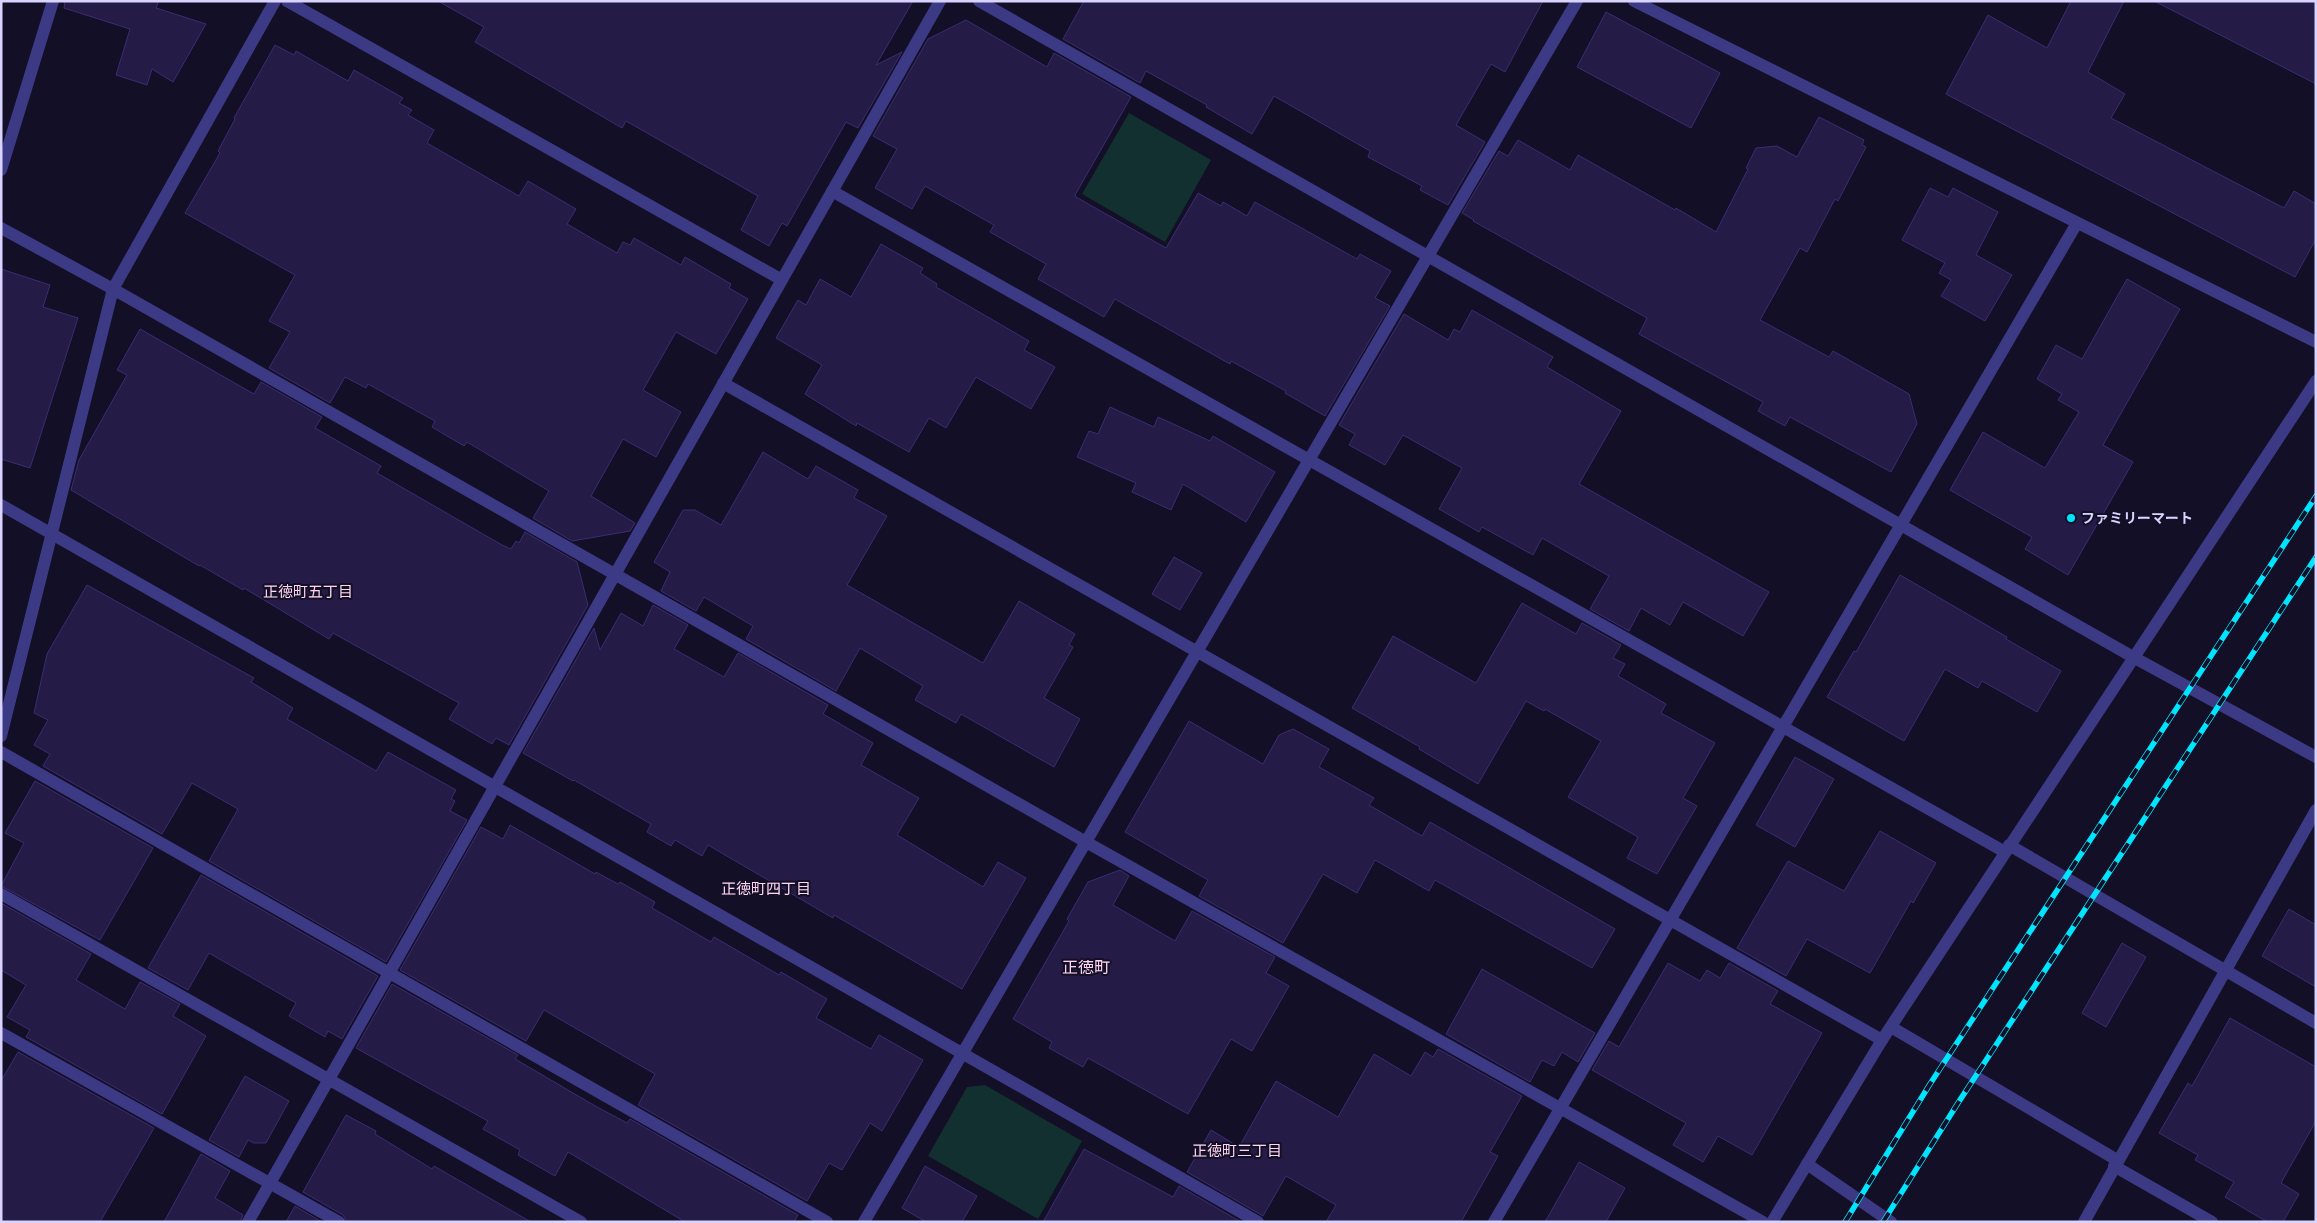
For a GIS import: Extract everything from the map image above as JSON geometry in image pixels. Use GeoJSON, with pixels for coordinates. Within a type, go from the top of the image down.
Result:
{"type":"FeatureCollection","features":[{"type":"Feature","properties":{"kind":"street"},"geometry":{"type":"LineString","coordinates":[[1,170],[53,1]]}},
{"type":"Feature","properties":{"kind":"street"},"geometry":{"type":"LineString","coordinates":[[1,736],[113,289],[275,1]]}},
{"type":"Feature","properties":{"kind":"street"},"geometry":{"type":"LineString","coordinates":[[287,1],[782,280]]}},
{"type":"Feature","properties":{"kind":"street"},"geometry":{"type":"LineString","coordinates":[[248,1222],[940,1]]}},
{"type":"Feature","properties":{"kind":"street"},"geometry":{"type":"LineString","coordinates":[[978,1],[2133,657],[2316,757]]}},
{"type":"Feature","properties":{"kind":"street"},"geometry":{"type":"LineString","coordinates":[[864,1222],[1577,1]]}},
{"type":"Feature","properties":{"kind":"street"},"geometry":{"type":"LineString","coordinates":[[1634,1],[2316,342]]}},
{"type":"Feature","properties":{"kind":"street"},"geometry":{"type":"LineString","coordinates":[[832,191],[1784,727],[2007,848],[2316,1023]]}},
{"type":"Feature","properties":{"kind":"street"},"geometry":{"type":"LineString","coordinates":[[1494,1222],[2077,223]]}},
{"type":"Feature","properties":{"kind":"street"},"geometry":{"type":"LineString","coordinates":[[1,228],[113,289],[1086,842],[1763,1222]]}},
{"type":"Feature","properties":{"kind":"street"},"geometry":{"type":"LineString","coordinates":[[1772,1222],[1890,1027],[2316,381]]}},
{"type":"Feature","properties":{"kind":"street"},"geometry":{"type":"LineString","coordinates":[[723,383],[1882,1040]]}},
{"type":"Feature","properties":{"kind":"street"},"geometry":{"type":"LineString","coordinates":[[1,505],[1258,1222]]}},
{"type":"Feature","properties":{"kind":"street"},"geometry":{"type":"LineString","coordinates":[[1,752],[827,1222]]}},
{"type":"Feature","properties":{"kind":"street"},"geometry":{"type":"LineString","coordinates":[[2084,1222],[2224,970],[2316,810]]}},
{"type":"Feature","properties":{"kind":"street"},"geometry":{"type":"LineString","coordinates":[[1,894],[581,1222]]}},
{"type":"Feature","properties":{"kind":"street"},"geometry":{"type":"LineString","coordinates":[[1890,1027],[2212,1222]]}},
{"type":"Feature","properties":{"kind":"street"},"geometry":{"type":"LineString","coordinates":[[1,1033],[339,1222]]}},
{"type":"Feature","properties":{"kind":"street"},"geometry":{"type":"LineString","coordinates":[[1807,1164],[1891,1222]]}},
{"type":"Feature","properties":{"kind":"green space"},"geometry":{"type":"Polygon","coordinates":[[[1129,113],[1211,160],[1165,242],[1082,194],[1129,113]]]}},
{"type":"Feature","properties":{"kind":"green space"},"geometry":{"type":"Polygon","coordinates":[[[985,1085],[1082,1141],[1038,1219],[928,1156],[967,1087],[985,1085]]]}},
{"type":"Feature","properties":{"kind":"building"},"geometry":{"type":"Polygon","coordinates":[[[65,1],[159,1],[156,8],[206,24],[173,82],[152,69],[147,85],[116,75],[130,29],[64,8],[65,1]]]}},
{"type":"Feature","properties":{"kind":"building"},"geometry":{"type":"Polygon","coordinates":[[[438,1],[913,1],[876,65],[902,52],[858,128],[846,122],[787,226],[782,223],[769,246],[741,230],[758,196],[626,121],[622,128],[475,42],[484,27],[438,1]]]}},
{"type":"Feature","properties":{"kind":"building"},"geometry":{"type":"Polygon","coordinates":[[[1084,1],[1543,1],[1505,72],[1491,64],[1456,125],[1485,142],[1448,205],[1420,190],[1422,186],[1368,157],[1370,151],[1274,96],[1252,134],[1206,107],[1207,105],[1146,71],[1140,83],[1063,39],[1084,1]]]}},
{"type":"Feature","properties":{"kind":"building"},"geometry":{"type":"Polygon","coordinates":[[[2071,1],[2124,1],[2088,72],[2125,94],[2111,118],[2284,208],[2294,191],[2316,204],[2316,239],[2295,277],[1946,94],[1988,15],[2047,48],[2071,1]]]}},
{"type":"Feature","properties":{"kind":"building"},"geometry":{"type":"Polygon","coordinates":[[[2154,1],[2316,1],[2316,84],[2154,1]]]}},
{"type":"Feature","properties":{"kind":"building"},"geometry":{"type":"Polygon","coordinates":[[[1606,12],[1720,73],[1691,128],[1577,67],[1606,12]]]}},
{"type":"Feature","properties":{"kind":"building"},"geometry":{"type":"Polygon","coordinates":[[[966,20],[1047,67],[1054,53],[1131,97],[1075,195],[1076,197],[1166,248],[1198,193],[1221,206],[1223,202],[1247,216],[1255,202],[1357,259],[1360,254],[1391,271],[1375,298],[1390,306],[1325,416],[1285,393],[1286,391],[1231,361],[1230,364],[1115,299],[1104,317],[1038,279],[1046,264],[990,232],[994,225],[925,186],[912,209],[875,188],[897,149],[873,136],[928,39],[966,20]]]}},
{"type":"Feature","properties":{"kind":"building"},"geometry":{"type":"Polygon","coordinates":[[[275,45],[294,55],[296,51],[348,81],[354,70],[403,98],[399,103],[412,110],[408,115],[434,130],[427,143],[519,196],[528,181],[576,209],[567,224],[617,253],[623,242],[630,245],[634,238],[681,265],[685,257],[731,284],[729,288],[748,299],[716,354],[676,332],[643,390],[681,412],[656,457],[623,439],[591,496],[635,523],[630,531],[572,541],[533,518],[549,491],[467,442],[464,446],[432,427],[435,421],[368,384],[366,388],[345,377],[330,403],[269,368],[290,332],[269,321],[295,275],[185,213],[220,153],[218,151],[234,118],[275,45]]]}},
{"type":"Feature","properties":{"kind":"building"},"geometry":{"type":"Polygon","coordinates":[[[1819,117],[1864,140],[1862,145],[1866,147],[1838,201],[1835,199],[1807,252],[1800,248],[1760,320],[1829,357],[1833,351],[1909,394],[1917,424],[1891,472],[1790,417],[1785,426],[1758,411],[1763,402],[1639,334],[1647,318],[1473,221],[1462,213],[1499,151],[1508,156],[1518,140],[1570,170],[1578,155],[1716,232],[1748,169],[1746,168],[1756,148],[1777,146],[1797,157],[1819,117]]]}},
{"type":"Feature","properties":{"kind":"building"},"geometry":{"type":"Polygon","coordinates":[[[1930,188],[1948,197],[1953,188],[1998,212],[1976,255],[2012,275],[1985,321],[1941,296],[1951,280],[1939,273],[1945,263],[1902,240],[1930,188]]]}},
{"type":"Feature","properties":{"kind":"building"},"geometry":{"type":"Polygon","coordinates":[[[881,244],[923,268],[920,273],[937,284],[936,287],[1029,341],[1024,350],[1055,367],[1031,409],[976,377],[946,428],[929,418],[909,452],[857,423],[856,426],[805,394],[822,365],[776,338],[798,300],[806,305],[820,279],[851,297],[881,244]]]}},
{"type":"Feature","properties":{"kind":"building"},"geometry":{"type":"Polygon","coordinates":[[[1,269],[50,285],[43,307],[78,318],[30,468],[1,459],[1,269]]]}},
{"type":"Feature","properties":{"kind":"building"},"geometry":{"type":"Polygon","coordinates":[[[2127,279],[2180,309],[2103,445],[2133,462],[2068,575],[2025,549],[2032,537],[1950,490],[1983,432],[2045,468],[2079,412],[2058,400],[2062,394],[2037,379],[2056,345],[2082,359],[2127,279]]]}},
{"type":"Feature","properties":{"kind":"building"},"geometry":{"type":"Polygon","coordinates":[[[1472,310],[1553,357],[1547,367],[1621,411],[1579,484],[1769,592],[1743,636],[1683,602],[1670,625],[1641,608],[1629,631],[1590,609],[1609,576],[1542,538],[1533,555],[1482,527],[1479,532],[1439,509],[1462,468],[1403,435],[1385,465],[1349,445],[1355,434],[1339,425],[1404,314],[1448,340],[1454,329],[1460,332],[1472,310]]]}},
{"type":"Feature","properties":{"kind":"building"},"geometry":{"type":"Polygon","coordinates":[[[140,329],[254,394],[261,382],[322,417],[315,428],[381,466],[377,473],[502,545],[511,549],[516,541],[519,543],[525,532],[577,562],[588,605],[509,745],[496,738],[492,744],[449,719],[459,703],[333,633],[329,639],[244,588],[243,590],[199,566],[71,490],[79,460],[127,375],[117,370],[140,329]]]}},
{"type":"Feature","properties":{"kind":"building"},"geometry":{"type":"Polygon","coordinates":[[[1110,407],[1154,427],[1158,417],[1210,441],[1213,436],[1275,472],[1246,522],[1183,484],[1171,510],[1132,492],[1136,483],[1077,457],[1089,431],[1098,434],[1110,407]]]}},
{"type":"Feature","properties":{"kind":"building"},"geometry":{"type":"Polygon","coordinates":[[[763,452],[808,479],[816,466],[858,490],[854,498],[887,516],[847,585],[983,663],[1019,601],[1075,634],[1069,645],[1073,647],[1044,698],[1080,719],[1054,767],[961,714],[956,723],[915,700],[923,686],[860,648],[836,691],[746,639],[753,626],[704,597],[696,611],[661,591],[670,572],[654,562],[683,510],[695,510],[721,525],[763,452]]]}},
{"type":"Feature","properties":{"kind":"building"},"geometry":{"type":"Polygon","coordinates":[[[1174,557],[1202,573],[1180,610],[1152,594],[1174,557]]]}},
{"type":"Feature","properties":{"kind":"building"},"geometry":{"type":"Polygon","coordinates":[[[1900,575],[2007,637],[2006,639],[2061,671],[2037,712],[1982,681],[1978,688],[1945,669],[1904,741],[1827,697],[1854,651],[1856,652],[1900,575]]]}},
{"type":"Feature","properties":{"kind":"building"},"geometry":{"type":"Polygon","coordinates":[[[87,585],[254,678],[251,682],[293,708],[287,719],[376,771],[388,752],[456,790],[451,799],[455,801],[450,811],[467,820],[386,962],[209,861],[238,809],[192,783],[162,834],[43,766],[50,754],[34,745],[48,720],[34,713],[47,654],[87,585]]]}},
{"type":"Feature","properties":{"kind":"building"},"geometry":{"type":"Polygon","coordinates":[[[1522,603],[1576,634],[1582,623],[1621,645],[1613,658],[1625,664],[1618,676],[1666,704],[1661,713],[1715,743],[1683,798],[1697,806],[1657,874],[1627,858],[1638,837],[1568,797],[1601,741],[1545,709],[1544,711],[1526,701],[1478,784],[1419,749],[1420,747],[1352,708],[1393,636],[1476,683],[1522,603]]]}},
{"type":"Feature","properties":{"kind":"building"},"geometry":{"type":"Polygon","coordinates":[[[653,605],[688,625],[674,649],[724,677],[738,653],[828,705],[823,714],[873,743],[861,765],[919,798],[897,835],[983,887],[998,862],[1026,878],[962,989],[834,915],[833,918],[708,845],[702,856],[675,840],[671,846],[647,832],[651,824],[523,753],[594,628],[600,650],[621,613],[643,626],[653,605]]]}},
{"type":"Feature","properties":{"kind":"building"},"geometry":{"type":"Polygon","coordinates":[[[1189,721],[1263,764],[1279,735],[1293,729],[1329,749],[1319,767],[1374,798],[1369,805],[1422,836],[1430,822],[1615,929],[1592,968],[1435,880],[1429,891],[1375,860],[1357,893],[1323,874],[1283,943],[1199,896],[1208,880],[1125,832],[1189,721]]]}},
{"type":"Feature","properties":{"kind":"building"},"geometry":{"type":"Polygon","coordinates":[[[1795,757],[1834,779],[1795,847],[1756,825],[1795,757]]]}},
{"type":"Feature","properties":{"kind":"building"},"geometry":{"type":"Polygon","coordinates":[[[35,781],[153,848],[100,940],[1,886],[24,843],[5,833],[35,781]]]}},
{"type":"Feature","properties":{"kind":"building"},"geometry":{"type":"Polygon","coordinates":[[[510,825],[595,874],[596,872],[618,884],[620,882],[655,902],[652,908],[711,942],[714,937],[779,975],[781,972],[827,999],[816,1018],[871,1049],[879,1035],[923,1060],[882,1131],[870,1123],[842,1170],[829,1163],[807,1201],[638,1105],[655,1074],[544,1010],[526,1041],[400,970],[481,827],[503,839],[510,825]]]}},
{"type":"Feature","properties":{"kind":"building"},"geometry":{"type":"Polygon","coordinates":[[[1880,831],[1936,863],[1913,903],[1911,901],[1870,973],[1807,939],[1786,976],[1737,948],[1788,861],[1844,891],[1880,831]]]}},
{"type":"Feature","properties":{"kind":"building"},"geometry":{"type":"Polygon","coordinates":[[[1120,870],[1129,876],[1113,905],[1175,941],[1192,911],[1275,957],[1266,973],[1289,986],[1252,1051],[1231,1039],[1188,1114],[1088,1058],[1083,1067],[1049,1048],[1052,1042],[1013,1019],[1069,921],[1067,919],[1088,882],[1120,870]]]}},
{"type":"Feature","properties":{"kind":"building"},"geometry":{"type":"Polygon","coordinates":[[[201,875],[378,976],[342,1039],[328,1031],[325,1037],[289,1016],[296,1003],[209,953],[188,990],[148,968],[201,875]]]}},
{"type":"Feature","properties":{"kind":"building"},"geometry":{"type":"Polygon","coordinates":[[[1,903],[91,954],[76,980],[125,1009],[140,982],[180,1004],[173,1016],[206,1036],[162,1114],[26,1037],[30,1030],[7,1017],[26,985],[1,970],[1,903]]]}},
{"type":"Feature","properties":{"kind":"building"},"geometry":{"type":"Polygon","coordinates":[[[2289,909],[2316,925],[2316,987],[2262,956],[2289,909]]]}},
{"type":"Feature","properties":{"kind":"building"},"geometry":{"type":"Polygon","coordinates":[[[2122,943],[2146,957],[2106,1027],[2082,1013],[2122,943]]]}},
{"type":"Feature","properties":{"kind":"building"},"geometry":{"type":"Polygon","coordinates":[[[1668,963],[1700,981],[1707,970],[1720,978],[1729,963],[1778,991],[1770,1004],[1822,1033],[1752,1155],[1718,1136],[1703,1162],[1673,1145],[1686,1123],[1592,1070],[1609,1041],[1619,1047],[1668,963]]]}},
{"type":"Feature","properties":{"kind":"building"},"geometry":{"type":"Polygon","coordinates":[[[1482,969],[1595,1033],[1578,1062],[1562,1052],[1554,1066],[1542,1060],[1530,1082],[1446,1034],[1482,969]]]}},
{"type":"Feature","properties":{"kind":"building"},"geometry":{"type":"Polygon","coordinates":[[[392,984],[518,1055],[515,1059],[597,1107],[627,1123],[630,1119],[798,1215],[794,1222],[685,1222],[568,1152],[555,1176],[518,1155],[520,1150],[483,1129],[488,1121],[356,1048],[392,984]]]}},
{"type":"Feature","properties":{"kind":"building"},"geometry":{"type":"Polygon","coordinates":[[[2230,1018],[2316,1067],[2316,1121],[2281,1183],[2299,1194],[2283,1222],[2267,1222],[2225,1197],[2234,1182],[2195,1160],[2198,1155],[2159,1133],[2188,1083],[2192,1086],[2230,1018]]]}},
{"type":"Feature","properties":{"kind":"building"},"geometry":{"type":"Polygon","coordinates":[[[1438,1049],[1522,1096],[1490,1152],[1498,1156],[1461,1222],[1326,1222],[1336,1205],[1286,1176],[1263,1216],[1187,1172],[1211,1130],[1239,1147],[1276,1081],[1338,1117],[1374,1054],[1411,1076],[1425,1052],[1433,1057],[1438,1049]]]}},
{"type":"Feature","properties":{"kind":"building"},"geometry":{"type":"Polygon","coordinates":[[[18,1052],[154,1128],[100,1222],[1,1222],[1,1081],[18,1052]]]}},
{"type":"Feature","properties":{"kind":"building"},"geometry":{"type":"Polygon","coordinates":[[[245,1076],[289,1101],[266,1143],[254,1143],[248,1140],[239,1157],[209,1140],[245,1076]]]}},
{"type":"Feature","properties":{"kind":"building"},"geometry":{"type":"Polygon","coordinates":[[[346,1115],[376,1131],[375,1134],[432,1169],[434,1166],[531,1222],[347,1222],[343,1215],[303,1192],[346,1115]]]}},
{"type":"Feature","properties":{"kind":"building"},"geometry":{"type":"Polygon","coordinates":[[[1084,1149],[1173,1197],[1179,1186],[1241,1222],[1043,1222],[1084,1149]]]}},
{"type":"Feature","properties":{"kind":"building"},"geometry":{"type":"Polygon","coordinates":[[[201,1154],[230,1171],[215,1198],[243,1215],[240,1222],[164,1222],[201,1154]]]}},
{"type":"Feature","properties":{"kind":"building"},"geometry":{"type":"Polygon","coordinates":[[[1579,1162],[1625,1188],[1606,1222],[1545,1222],[1579,1162]]]}},
{"type":"Feature","properties":{"kind":"building"},"geometry":{"type":"Polygon","coordinates":[[[925,1166],[977,1196],[962,1222],[926,1222],[902,1208],[925,1166]]]}},
{"type":"Feature","properties":{"kind":"building"},"geometry":{"type":"Polygon","coordinates":[[[295,1206],[322,1222],[286,1222],[295,1206]]]}},
{"type":"Feature","properties":{"kind":"railway"},"geometry":{"type":"LineString","coordinates":[[1845,1222],[1930,1084],[2316,496]]}},
{"type":"Feature","properties":{"kind":"railway"},"geometry":{"type":"LineString","coordinates":[[1883,1222],[1958,1103],[2316,557]]}},
{"type":"Feature","properties":{"kind":"place","name":"ファミリーマート"},"geometry":{"type":"Point","coordinates":[2071,518]}},
{"type":"Feature","properties":{"kind":"district","name":"正徳町五丁目"},"geometry":{"type":"Point","coordinates":[308,592]}},
{"type":"Feature","properties":{"kind":"district","name":"正徳町四丁目"},"geometry":{"type":"Point","coordinates":[766,889]}},
{"type":"Feature","properties":{"kind":"district","name":"正徳町"},"geometry":{"type":"Point","coordinates":[1086,967]}},
{"type":"Feature","properties":{"kind":"district","name":"正徳町三丁目"},"geometry":{"type":"Point","coordinates":[1237,1151]}}]}
